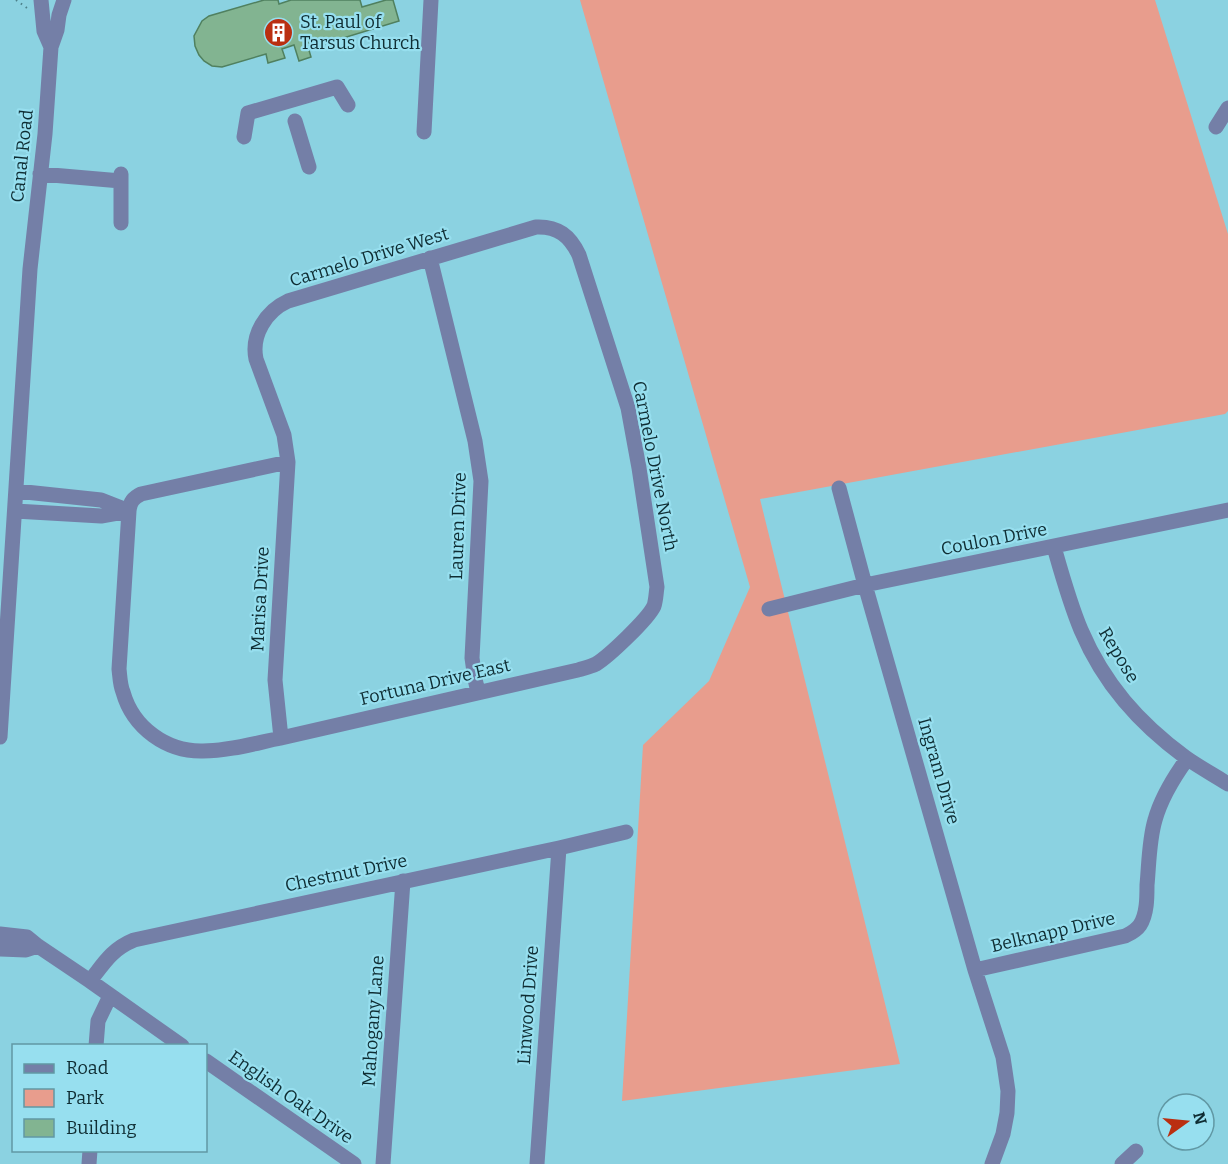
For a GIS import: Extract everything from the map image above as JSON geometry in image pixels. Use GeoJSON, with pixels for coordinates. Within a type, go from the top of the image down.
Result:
{"type":"FeatureCollection","features":[{"type":"Feature","properties":{"kind":"street","name":"Canal Road"},"geometry":{"type":"LineString","coordinates":[[0,737],[4,601],[15,511],[29,281],[45,134],[51,47],[64,0]]}},
{"type":"Feature","properties":{"kind":"street"},"geometry":{"type":"LineString","coordinates":[[424,132],[431,0]]}},
{"type":"Feature","properties":{"kind":"street","name":"Canal Road"},"geometry":{"type":"LineString","coordinates":[[37,5],[51,47]]}},
{"type":"Feature","properties":{"kind":"street"},"geometry":{"type":"LineString","coordinates":[[244,137],[248,113],[336,87],[348,105]]}},
{"type":"Feature","properties":{"kind":"street"},"geometry":{"type":"LineString","coordinates":[[1216,127],[1228,108]]}},
{"type":"Feature","properties":{"kind":"street"},"geometry":{"type":"LineString","coordinates":[[295,121],[309,167]]}},
{"type":"Feature","properties":{"kind":"street"},"geometry":{"type":"LineString","coordinates":[[40,174],[121,178],[121,223]]}},
{"type":"Feature","properties":{"kind":"street","name":"Carmelo Drive West"},"geometry":{"type":"LineString","coordinates":[[288,462],[284,435],[255,353],[256,335],[276,308],[288,302],[536,227],[550,228],[565,235]]}},
{"type":"Feature","properties":{"kind":"street","name":"Carmelo Drive North"},"geometry":{"type":"LineString","coordinates":[[565,235],[579,255],[622,388],[639,468],[657,587],[654,605],[631,633]]}},
{"type":"Feature","properties":{"kind":"street","name":"Lauren Drive"},"geometry":{"type":"LineString","coordinates":[[430,258],[480,467],[472,658],[478,692]]}},
{"type":"Feature","properties":{"kind":"street"},"geometry":{"type":"LineString","coordinates":[[129,511],[131,501],[141,494],[288,462]]}},
{"type":"Feature","properties":{"kind":"street","name":"Marisa Drive"},"geometry":{"type":"LineString","coordinates":[[281,738],[275,680],[288,462]]}},
{"type":"Feature","properties":{"kind":"street","name":"Ingram Drive"},"geometry":{"type":"LineString","coordinates":[[839,488],[975,970],[1004,1064],[1008,1091],[1007,1113],[1003,1134],[992,1164]]}},
{"type":"Feature","properties":{"kind":"street"},"geometry":{"type":"LineString","coordinates":[[16,491],[101,500],[129,511]]}},
{"type":"Feature","properties":{"kind":"street","name":"Coulon Drive"},"geometry":{"type":"LineString","coordinates":[[769,609],[865,585],[1053,548],[1228,510]]}},
{"type":"Feature","properties":{"kind":"street"},"geometry":{"type":"LineString","coordinates":[[15,511],[100,516],[129,511]]}},
{"type":"Feature","properties":{"kind":"street","name":"Fortuna Drive East"},"geometry":{"type":"LineString","coordinates":[[129,511],[119,669],[123,692],[126,702],[141,725],[167,744],[190,751],[204,752],[281,738],[592,666],[631,633]]}},
{"type":"Feature","properties":{"kind":"street","name":"Repose"},"geometry":{"type":"LineString","coordinates":[[1053,548],[1082,632],[1104,674],[1130,710],[1187,759],[1228,784]]}},
{"type":"Feature","properties":{"kind":"street","name":"Belknapp Drive"},"geometry":{"type":"LineString","coordinates":[[975,970],[1125,936],[1138,928],[1143,919],[1146,904],[1154,821],[1174,777],[1187,759]]}},
{"type":"Feature","properties":{"kind":"street","name":"Chestnut Drive"},"geometry":{"type":"LineString","coordinates":[[90,981],[117,948],[134,940],[626,832]]}},
{"type":"Feature","properties":{"kind":"street","name":"Linwood Drive"},"geometry":{"type":"LineString","coordinates":[[537,1164],[559,848]]}},
{"type":"Feature","properties":{"kind":"street","name":"Mahogany Lane"},"geometry":{"type":"LineString","coordinates":[[383,1164],[403,881]]}},
{"type":"Feature","properties":{"kind":"street"},"geometry":{"type":"LineString","coordinates":[[0,934],[27,937],[180,1044]]}},
{"type":"Feature","properties":{"kind":"street"},"geometry":{"type":"LineString","coordinates":[[0,949],[26,950],[38,946]]}},
{"type":"Feature","properties":{"kind":"street"},"geometry":{"type":"LineString","coordinates":[[96,1044],[99,1021],[110,996]]}},
{"type":"Feature","properties":{"kind":"street","name":"English Oak Drive"},"geometry":{"type":"LineString","coordinates":[[207,1062],[354,1164]]}},
{"type":"Feature","properties":{"kind":"street"},"geometry":{"type":"LineString","coordinates":[[1122,1164],[1136,1151]]}},
{"type":"Feature","properties":{"kind":"path"},"geometry":{"type":"LineString","coordinates":[[15,0],[24,7],[37,5]]}},
{"type":"Feature","properties":{"kind":"green space"},"geometry":{"type":"Polygon","coordinates":[[[580,0],[1155,0],[1228,234],[1228,411],[1225,414],[760,499],[900,1064],[622,1101],[643,745],[709,681],[750,587],[580,0]]]}},
{"type":"Feature","properties":{"kind":"building","name":"St. Paul of Tarsus Church"},"geometry":{"type":"Polygon","coordinates":[[[264,0],[278,0],[279,4],[291,0],[360,0],[362,7],[393,0],[399,21],[317,46],[311,45],[306,40],[311,57],[299,61],[294,45],[282,49],[285,58],[268,63],[266,54],[222,67],[212,66],[204,61],[195,46],[194,36],[202,21],[209,16],[264,0]]]}},
{"type":"Feature","properties":{"kind":"place","name":"St. Paul of Tarsus Church"},"geometry":{"type":"Point","coordinates":[279,32]}}]}
